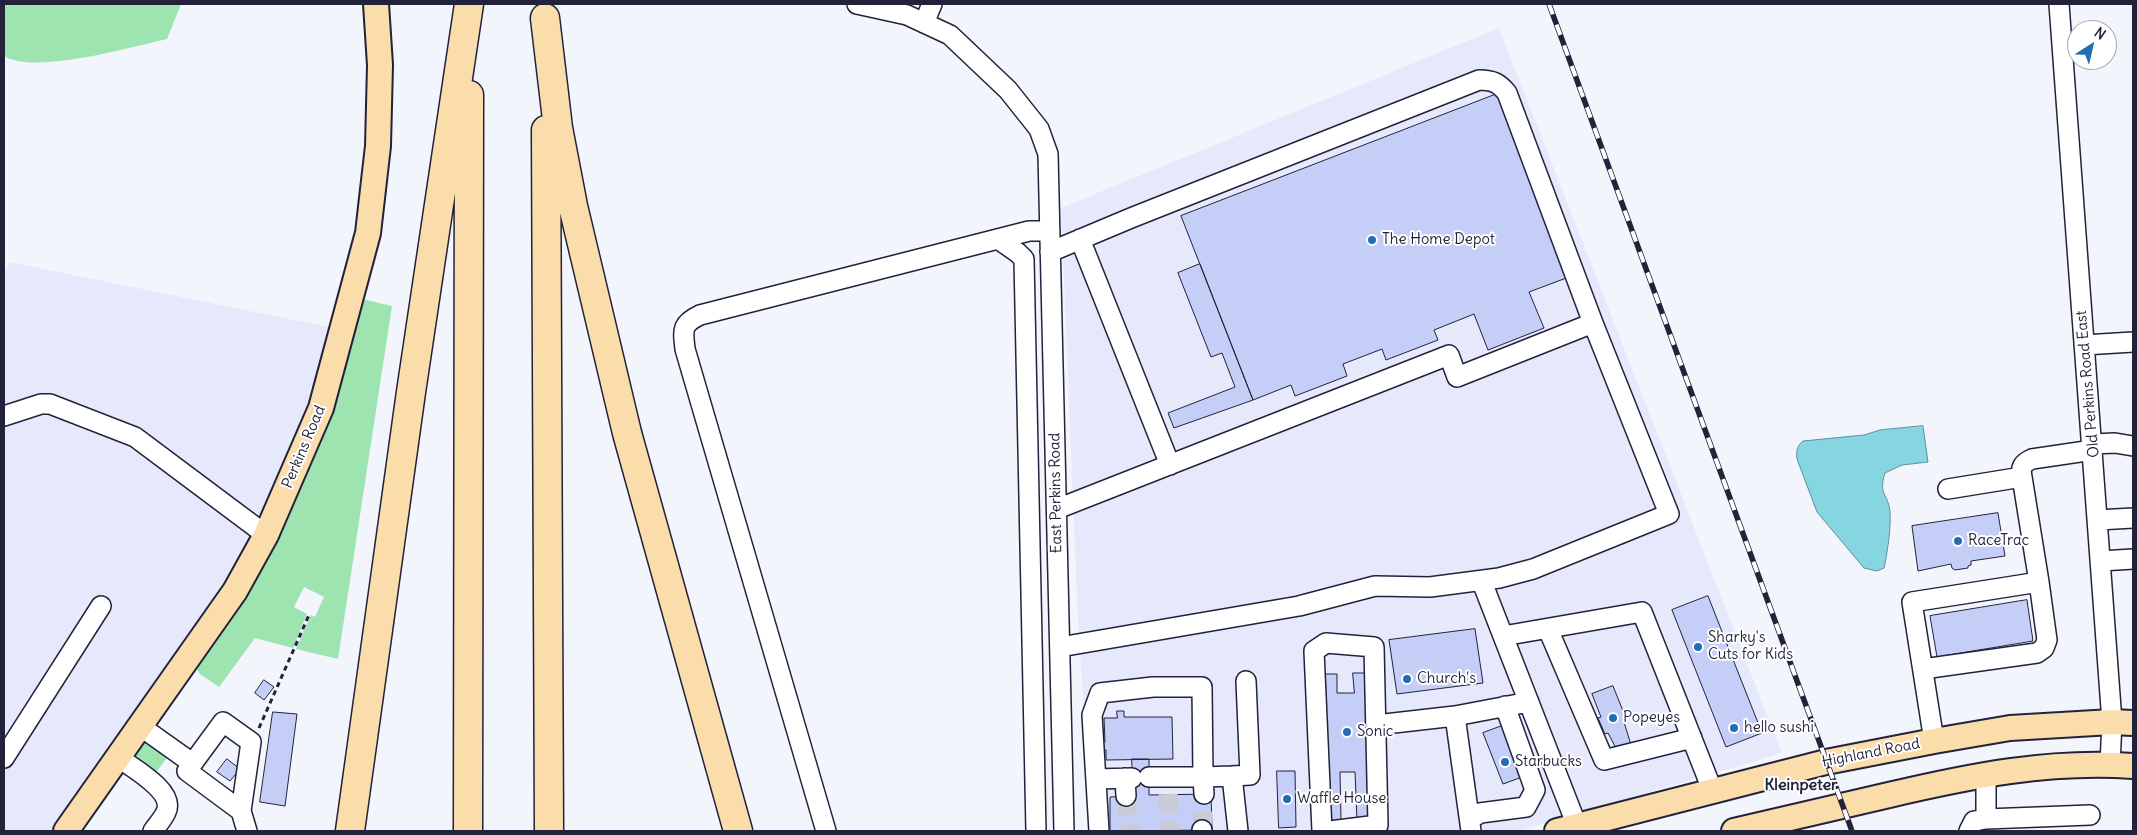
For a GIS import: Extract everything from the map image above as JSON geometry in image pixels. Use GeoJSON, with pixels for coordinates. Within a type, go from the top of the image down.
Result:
{"type":"FeatureCollection","features":[{"type":"Feature","properties":{"kind":"highway"},"geometry":{"type":"LineString","coordinates":[[350,831],[380,607],[469,4]]}},
{"type":"Feature","properties":{"kind":"highway"},"geometry":{"type":"LineString","coordinates":[[468,831],[469,4]]}},
{"type":"Feature","properties":{"kind":"highway"},"geometry":{"type":"LineString","coordinates":[[545,11],[549,831]]}},
{"type":"Feature","properties":{"kind":"highway"},"geometry":{"type":"LineString","coordinates":[[545,11],[558,128],[573,206],[627,432],[738,831]]}},
{"type":"Feature","properties":{"kind":"highway"},"geometry":{"type":"LineString","coordinates":[[336,831],[343,779],[380,607]]}},
{"type":"Feature","properties":{"kind":"main road","name":"Perkins Road"},"geometry":{"type":"LineString","coordinates":[[66,831],[235,591],[266,535],[321,408],[368,233],[378,146],[380,65],[376,4]]}},
{"type":"Feature","properties":{"kind":"main road","name":"Highland Road"},"geometry":{"type":"LineString","coordinates":[[1571,829],[1826,762],[1934,741],[2010,728],[2123,722]]}},
{"type":"Feature","properties":{"kind":"main road"},"geometry":{"type":"LineString","coordinates":[[1734,831],[1986,773],[2032,768],[2110,764],[2133,766]]}},
{"type":"Feature","properties":{"kind":"street","name":"East Perkins Road"},"geometry":{"type":"LineString","coordinates":[[857,4],[907,15],[950,35],[1008,90],[1039,130],[1048,154],[1064,831]]}},
{"type":"Feature","properties":{"kind":"street"},"geometry":{"type":"LineString","coordinates":[[924,23],[932,4]]}},
{"type":"Feature","properties":{"kind":"street","name":"Old Perkins Road East"},"geometry":{"type":"LineString","coordinates":[[2059,4],[2101,561],[2123,722],[2110,764]]}},
{"type":"Feature","properties":{"kind":"street"},"geometry":{"type":"LineString","coordinates":[[1050,252],[1479,80],[1496,82],[1507,93],[1593,323],[1669,514],[1533,569],[1482,582],[1430,588],[1375,586],[1299,606],[1060,647]]}},
{"type":"Feature","properties":{"kind":"street"},"geometry":{"type":"LineString","coordinates":[[826,831],[694,381],[683,331],[688,321],[700,315],[1029,231],[1050,231]]}},
{"type":"Feature","properties":{"kind":"street"},"geometry":{"type":"LineString","coordinates":[[998,239],[1018,252],[1024,259],[1036,831]]}},
{"type":"Feature","properties":{"kind":"street"},"geometry":{"type":"LineString","coordinates":[[1080,239],[1170,465]]}},
{"type":"Feature","properties":{"kind":"street"},"geometry":{"type":"LineString","coordinates":[[1056,509],[1449,356],[1457,377],[1593,323]]}},
{"type":"Feature","properties":{"kind":"street"},"geometry":{"type":"LineString","coordinates":[[2084,345],[2133,342]]}},
{"type":"Feature","properties":{"kind":"street"},"geometry":{"type":"LineString","coordinates":[[4,416],[41,404],[50,404],[135,437],[266,535]]}},
{"type":"Feature","properties":{"kind":"street"},"geometry":{"type":"LineString","coordinates":[[1923,669],[2042,651],[2047,640],[2022,477],[2024,464],[2032,459],[2115,443],[2133,446]]}},
{"type":"Feature","properties":{"kind":"street"},"geometry":{"type":"LineString","coordinates":[[1948,489],[2022,477]]}},
{"type":"Feature","properties":{"kind":"street"},"geometry":{"type":"LineString","coordinates":[[2098,520],[2133,518]]}},
{"type":"Feature","properties":{"kind":"street"},"geometry":{"type":"LineString","coordinates":[[2101,561],[2133,559]]}},
{"type":"Feature","properties":{"kind":"street"},"geometry":{"type":"LineString","coordinates":[[1482,582],[1529,702],[1571,829]]}},
{"type":"Feature","properties":{"kind":"street"},"geometry":{"type":"LineString","coordinates":[[1934,741],[1912,602],[2038,582]]}},
{"type":"Feature","properties":{"kind":"street"},"geometry":{"type":"LineString","coordinates":[[4,758],[101,606]]}},
{"type":"Feature","properties":{"kind":"street"},"geometry":{"type":"LineString","coordinates":[[1503,636],[1642,612],[1713,792]]}},
{"type":"Feature","properties":{"kind":"street"},"geometry":{"type":"LineString","coordinates":[[1548,629],[1604,760],[1692,738]]}},
{"type":"Feature","properties":{"kind":"street"},"geometry":{"type":"LineString","coordinates":[[1322,831],[1314,651],[1326,643],[1374,647],[1377,828],[1330,831]]}},
{"type":"Feature","properties":{"kind":"street"},"geometry":{"type":"LineString","coordinates":[[1096,779],[1203,785],[1232,776],[1250,774],[1246,682]]}},
{"type":"Feature","properties":{"kind":"street"},"geometry":{"type":"LineString","coordinates":[[1099,831],[1092,715],[1100,694],[1153,687],[1202,687],[1203,785]]}},
{"type":"Feature","properties":{"kind":"street"},"geometry":{"type":"LineString","coordinates":[[1376,725],[1455,716],[1529,702]]}},
{"type":"Feature","properties":{"kind":"street"},"geometry":{"type":"LineString","coordinates":[[1470,825],[1480,813],[1526,807],[1535,790],[1505,706]]}},
{"type":"Feature","properties":{"kind":"street"},"geometry":{"type":"LineString","coordinates":[[1455,716],[1470,825]]}},
{"type":"Feature","properties":{"kind":"street"},"geometry":{"type":"LineString","coordinates":[[241,811],[187,771],[223,722],[251,742],[241,811],[247,831]]}},
{"type":"Feature","properties":{"kind":"street"},"geometry":{"type":"LineString","coordinates":[[140,726],[192,763]]}},
{"type":"Feature","properties":{"kind":"street"},"geometry":{"type":"LineString","coordinates":[[118,757],[160,788],[167,798],[167,811],[152,831]]}},
{"type":"Feature","properties":{"kind":"street"},"geometry":{"type":"LineString","coordinates":[[1986,773],[1986,818]]}},
{"type":"Feature","properties":{"kind":"street"},"geometry":{"type":"LineString","coordinates":[[1232,776],[1238,831]]}},
{"type":"Feature","properties":{"kind":"street"},"geometry":{"type":"LineString","coordinates":[[1969,831],[1974,821],[1986,818],[2090,815]]}},
{"type":"Feature","properties":{"kind":"path"},"geometry":{"type":"LineString","coordinates":[[251,742],[266,717],[309,615]]}},
{"type":"Feature","properties":{"kind":"shaded area"},"geometry":{"type":"Polygon","coordinates":[[[1499,28],[1782,753],[1518,831],[1092,831],[1078,620],[1061,208],[1499,28]]]}},
{"type":"Feature","properties":{"kind":"shaded area"},"geometry":{"type":"Polygon","coordinates":[[[10,262],[343,330],[266,535],[66,831],[4,831],[4,277],[10,262]]]}},
{"type":"Feature","properties":{"kind":"green space"},"geometry":{"type":"Polygon","coordinates":[[[4,4],[181,4],[167,39],[83,58],[37,62],[18,61],[4,56],[4,4]]]}},
{"type":"Feature","properties":{"kind":"green space"},"geometry":{"type":"Polygon","coordinates":[[[362,299],[392,306],[338,659],[296,649],[311,615],[315,617],[324,597],[304,587],[294,607],[307,614],[293,648],[255,638],[219,687],[200,674],[195,666],[338,386],[362,299]]]}},
{"type":"Feature","properties":{"kind":"green space"},"geometry":{"type":"Polygon","coordinates":[[[146,741],[169,755],[154,775],[134,759],[133,753],[141,743],[146,741]]]}},
{"type":"Feature","properties":{"kind":"water"},"geometry":{"type":"Polygon","coordinates":[[[1923,426],[1928,462],[1902,465],[1885,473],[1883,480],[1883,490],[1890,511],[1889,538],[1884,568],[1877,571],[1864,568],[1817,512],[1797,459],[1798,447],[1803,441],[1864,435],[1880,430],[1923,426]]]}},
{"type":"Feature","properties":{"kind":"building","name":"The Home Depot"},"geometry":{"type":"Polygon","coordinates":[[[1497,94],[1569,277],[1529,292],[1544,328],[1488,350],[1474,314],[1434,330],[1438,340],[1386,360],[1382,349],[1343,364],[1347,376],[1295,396],[1291,385],[1253,400],[1181,216],[1497,94]]]}},
{"type":"Feature","properties":{"kind":"building"},"geometry":{"type":"Polygon","coordinates":[[[1200,264],[1253,400],[1174,428],[1168,413],[1235,387],[1222,353],[1211,357],[1178,273],[1200,264]]]}},
{"type":"Feature","properties":{"kind":"building","name":"RaceTrac"},"geometry":{"type":"Polygon","coordinates":[[[1998,513],[2005,556],[1971,561],[1971,565],[1968,568],[1955,570],[1951,564],[1918,571],[1912,526],[1998,513]]]}},
{"type":"Feature","properties":{"kind":"building"},"geometry":{"type":"Polygon","coordinates":[[[1708,596],[1762,733],[1726,747],[1672,610],[1708,596]]]}},
{"type":"Feature","properties":{"kind":"building"},"geometry":{"type":"Polygon","coordinates":[[[2027,600],[2033,641],[1937,657],[1930,616],[2027,600]]]}},
{"type":"Feature","properties":{"kind":"building"},"geometry":{"type":"Polygon","coordinates":[[[1475,629],[1483,683],[1397,694],[1389,640],[1475,629]]]}},
{"type":"Feature","properties":{"kind":"building","name":"Sonic"},"geometry":{"type":"Polygon","coordinates":[[[1353,673],[1366,673],[1369,821],[1357,821],[1355,772],[1340,772],[1341,821],[1328,821],[1325,674],[1337,674],[1337,693],[1354,693],[1353,673]]]}},
{"type":"Feature","properties":{"kind":"building"},"geometry":{"type":"Polygon","coordinates":[[[264,680],[274,687],[264,700],[255,693],[264,680]]]}},
{"type":"Feature","properties":{"kind":"building","name":"Popeyes"},"geometry":{"type":"Polygon","coordinates":[[[1613,686],[1627,721],[1624,722],[1631,745],[1617,750],[1608,733],[1605,734],[1598,718],[1601,717],[1592,694],[1613,686]]]}},
{"type":"Feature","properties":{"kind":"building"},"geometry":{"type":"Polygon","coordinates":[[[1117,711],[1124,711],[1124,717],[1172,717],[1173,759],[1106,760],[1106,750],[1102,750],[1102,742],[1105,742],[1104,718],[1117,718],[1117,711]]]}},
{"type":"Feature","properties":{"kind":"building"},"geometry":{"type":"Polygon","coordinates":[[[273,712],[297,714],[285,806],[260,802],[273,712]]]}},
{"type":"Feature","properties":{"kind":"building","name":"Starbucks"},"geometry":{"type":"Polygon","coordinates":[[[1502,726],[1522,777],[1503,784],[1483,733],[1502,726]]]}},
{"type":"Feature","properties":{"kind":"building"},"geometry":{"type":"Polygon","coordinates":[[[227,759],[240,769],[230,781],[217,772],[227,759]]]}},
{"type":"Feature","properties":{"kind":"building"},"geometry":{"type":"Polygon","coordinates":[[[1132,759],[1149,759],[1149,795],[1211,794],[1212,830],[1110,831],[1110,797],[1133,796],[1132,759]]]}},
{"type":"Feature","properties":{"kind":"building","name":"Waffle House"},"geometry":{"type":"Polygon","coordinates":[[[1277,771],[1295,771],[1296,827],[1279,828],[1277,771]]]}},
{"type":"Feature","properties":{"kind":"tunnel"},"geometry":{"type":"LineString","coordinates":[[1168,794],[1169,831]]}},
{"type":"Feature","properties":{"kind":"tunnel"},"geometry":{"type":"LineString","coordinates":[[1202,830],[1204,794]]}},
{"type":"Feature","properties":{"kind":"tunnel"},"geometry":{"type":"LineString","coordinates":[[1126,796],[1130,831]]}},
{"type":"Feature","properties":{"kind":"railway"},"geometry":{"type":"LineString","coordinates":[[1549,4],[1852,831]]}},
{"type":"Feature","properties":{"kind":"place","name":"The Home Depot"},"geometry":{"type":"Point","coordinates":[1372,240]}},
{"type":"Feature","properties":{"kind":"place","name":"RaceTrac"},"geometry":{"type":"Point","coordinates":[1958,541]}},
{"type":"Feature","properties":{"kind":"place","name":"Sharky's Cuts for Kids"},"geometry":{"type":"Point","coordinates":[1698,647]}},
{"type":"Feature","properties":{"kind":"place","name":"Church's"},"geometry":{"type":"Point","coordinates":[1407,679]}},
{"type":"Feature","properties":{"kind":"place","name":"Popeyes"},"geometry":{"type":"Point","coordinates":[1613,718]}},
{"type":"Feature","properties":{"kind":"place","name":"hello sushi"},"geometry":{"type":"Point","coordinates":[1734,728]}},
{"type":"Feature","properties":{"kind":"place","name":"Sonic"},"geometry":{"type":"Point","coordinates":[1347,732]}},
{"type":"Feature","properties":{"kind":"place","name":"Starbucks"},"geometry":{"type":"Point","coordinates":[1505,762]}},
{"type":"Feature","properties":{"kind":"place","name":"Waffle House"},"geometry":{"type":"Point","coordinates":[1287,799]}},
{"type":"Feature","properties":{"kind":"district","name":"Kleinpeter"},"geometry":{"type":"Point","coordinates":[1801,785]}}]}
